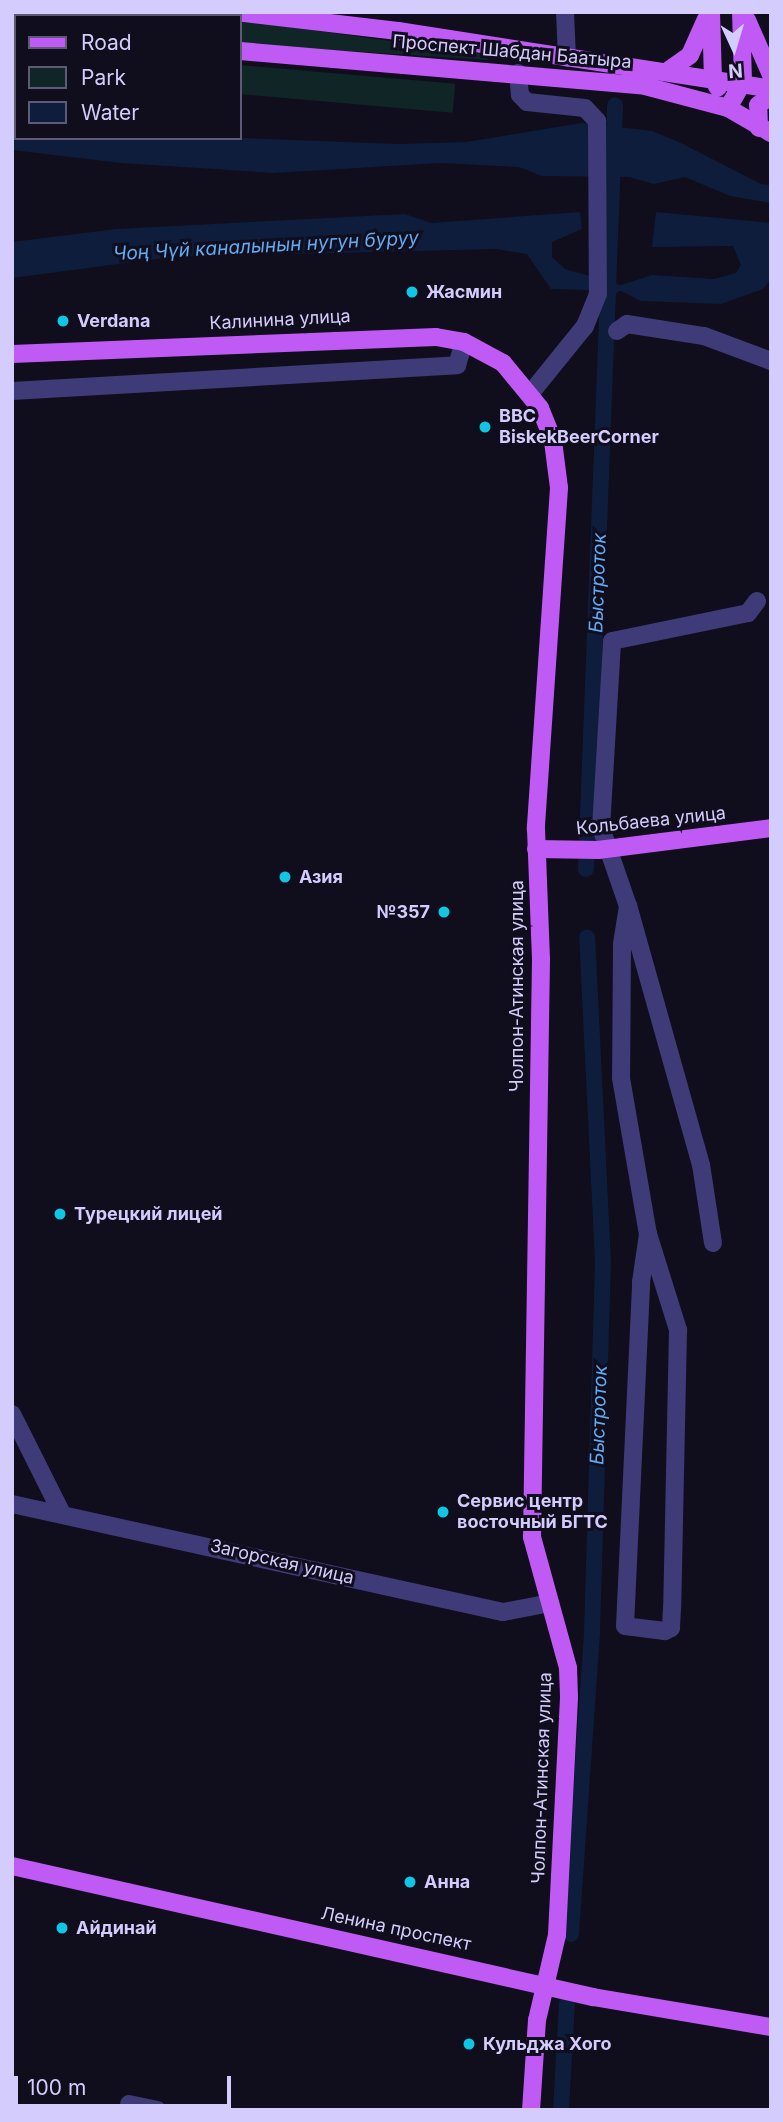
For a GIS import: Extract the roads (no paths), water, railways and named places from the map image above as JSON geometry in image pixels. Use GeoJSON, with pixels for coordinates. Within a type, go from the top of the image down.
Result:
{"type":"FeatureCollection","features":[{"type":"Feature","properties":{"kind":"main road","name":"Проспект Шабдан Баатыра"},"geometry":{"type":"LineString","coordinates":[[236,12],[360,26],[743,82],[771,89]]}},
{"type":"Feature","properties":{"kind":"main road"},"geometry":{"type":"LineString","coordinates":[[666,72],[679,66],[698,44],[710,12]]}},
{"type":"Feature","properties":{"kind":"main road"},"geometry":{"type":"LineString","coordinates":[[710,12],[713,79],[728,108]]}},
{"type":"Feature","properties":{"kind":"main road"},"geometry":{"type":"LineString","coordinates":[[728,108],[743,82],[743,12]]}},
{"type":"Feature","properties":{"kind":"main road"},"geometry":{"type":"LineString","coordinates":[[743,12],[771,75]]}},
{"type":"Feature","properties":{"kind":"main road","name":"Проспект Шабдан Баатыра"},"geometry":{"type":"LineString","coordinates":[[242,51],[645,86],[728,108],[765,131]]}},
{"type":"Feature","properties":{"kind":"main road"},"geometry":{"type":"LineString","coordinates":[[765,131],[758,104],[771,96]]}},
{"type":"Feature","properties":{"kind":"main road","name":"Калинина улица"},"geometry":{"type":"LineString","coordinates":[[12,354],[410,335],[464,342],[503,363],[530,394]]}},
{"type":"Feature","properties":{"kind":"main road","name":"Чолпон-Атинская улица"},"geometry":{"type":"LineString","coordinates":[[530,394],[553,441],[559,488],[536,849],[541,959],[532,1537],[568,1668],[569,1698],[557,1935],[545,1983]]}},
{"type":"Feature","properties":{"kind":"main road","name":"Кольбаева улица"},"geometry":{"type":"LineString","coordinates":[[536,849],[603,849],[771,828]]}},
{"type":"Feature","properties":{"kind":"main road","name":"Ленина проспект"},"geometry":{"type":"LineString","coordinates":[[12,1866],[545,1983],[593,1997],[771,2027]]}},
{"type":"Feature","properties":{"kind":"main road"},"geometry":{"type":"LineString","coordinates":[[531,2110],[545,1983]]}},
{"type":"Feature","properties":{"kind":"street"},"geometry":{"type":"LineString","coordinates":[[565,12],[567,58]]}},
{"type":"Feature","properties":{"kind":"street"},"geometry":{"type":"LineString","coordinates":[[518,73],[520,95],[527,102],[585,108],[597,121],[598,294],[585,326],[530,394]]}},
{"type":"Feature","properties":{"kind":"street"},"geometry":{"type":"LineString","coordinates":[[617,331],[627,324],[704,336],[771,361]]}},
{"type":"Feature","properties":{"kind":"street"},"geometry":{"type":"LineString","coordinates":[[12,391],[457,365],[464,342]]}},
{"type":"Feature","properties":{"kind":"street"},"geometry":{"type":"LineString","coordinates":[[713,1244],[701,1164],[628,906],[603,849],[601,828],[612,641],[748,613],[757,601]]}},
{"type":"Feature","properties":{"kind":"street"},"geometry":{"type":"LineString","coordinates":[[628,906],[622,945],[621,1078],[648,1234],[678,1330],[672,1608],[671,1628],[665,1630],[625,1626],[640,1282],[648,1234]]}},
{"type":"Feature","properties":{"kind":"street"},"geometry":{"type":"LineString","coordinates":[[12,1414],[61,1512]]}},
{"type":"Feature","properties":{"kind":"street","name":"Загорская улица"},"geometry":{"type":"LineString","coordinates":[[12,1504],[61,1512],[503,1612],[551,1603]]}},
{"type":"Feature","properties":{"kind":"street"},"geometry":{"type":"LineString","coordinates":[[129,2104],[157,2110]]}},
{"type":"Feature","properties":{"kind":"water"},"geometry":{"type":"Polygon","coordinates":[[[12,117],[14,140],[242,138],[397,144],[466,142],[582,123],[652,131],[679,142],[761,184],[771,185],[771,203],[730,196],[685,177],[654,184],[629,177],[542,176],[519,167],[440,163],[274,173],[121,163],[12,150],[12,117]]]}},
{"type":"Feature","properties":{"kind":"water","name":"Чоң Чүй каналынын нугун буруу"},"geometry":{"type":"Polygon","coordinates":[[[580,212],[582,229],[552,242],[552,257],[565,269],[621,285],[652,275],[714,279],[736,273],[741,265],[733,246],[652,247],[656,212],[771,223],[771,279],[763,289],[721,304],[641,301],[621,291],[551,289],[527,254],[496,249],[172,257],[12,278],[12,242],[116,229],[405,214],[431,223],[580,212]]]}},
{"type":"Feature","properties":{"kind":"waterway","name":"Быстроток"},"geometry":{"type":"LineString","coordinates":[[586,869],[615,106]]}},
{"type":"Feature","properties":{"kind":"waterway"},"geometry":{"type":"LineString","coordinates":[[609,296],[618,288]]}},
{"type":"Feature","properties":{"kind":"waterway","name":"Быстроток"},"geometry":{"type":"LineString","coordinates":[[571,1934],[592,1633],[603,1262],[587,937]]}},
{"type":"Feature","properties":{"kind":"waterway","name":"Быстроток"},"geometry":{"type":"LineString","coordinates":[[561,2110],[567,2004]]}},
{"type":"Feature","properties":{"kind":"place","name":"Жасмин"},"geometry":{"type":"Point","coordinates":[412,292]}},
{"type":"Feature","properties":{"kind":"place","name":"Verdana"},"geometry":{"type":"Point","coordinates":[63,321]}},
{"type":"Feature","properties":{"kind":"place","name":"BBC BiskekBeerCorner"},"geometry":{"type":"Point","coordinates":[485,427]}},
{"type":"Feature","properties":{"kind":"place","name":"Азия"},"geometry":{"type":"Point","coordinates":[285,877]}},
{"type":"Feature","properties":{"kind":"place","name":"№357"},"geometry":{"type":"Point","coordinates":[444,912]}},
{"type":"Feature","properties":{"kind":"place","name":"Турецкий лицей"},"geometry":{"type":"Point","coordinates":[60,1214]}},
{"type":"Feature","properties":{"kind":"place","name":"Сервис центр восточный БГТС"},"geometry":{"type":"Point","coordinates":[443,1512]}},
{"type":"Feature","properties":{"kind":"place","name":"Анна"},"geometry":{"type":"Point","coordinates":[410,1882]}},
{"type":"Feature","properties":{"kind":"place","name":"Айдинай"},"geometry":{"type":"Point","coordinates":[62,1928]}},
{"type":"Feature","properties":{"kind":"place","name":"Кульджа Хого"},"geometry":{"type":"Point","coordinates":[469,2044]}}]}
